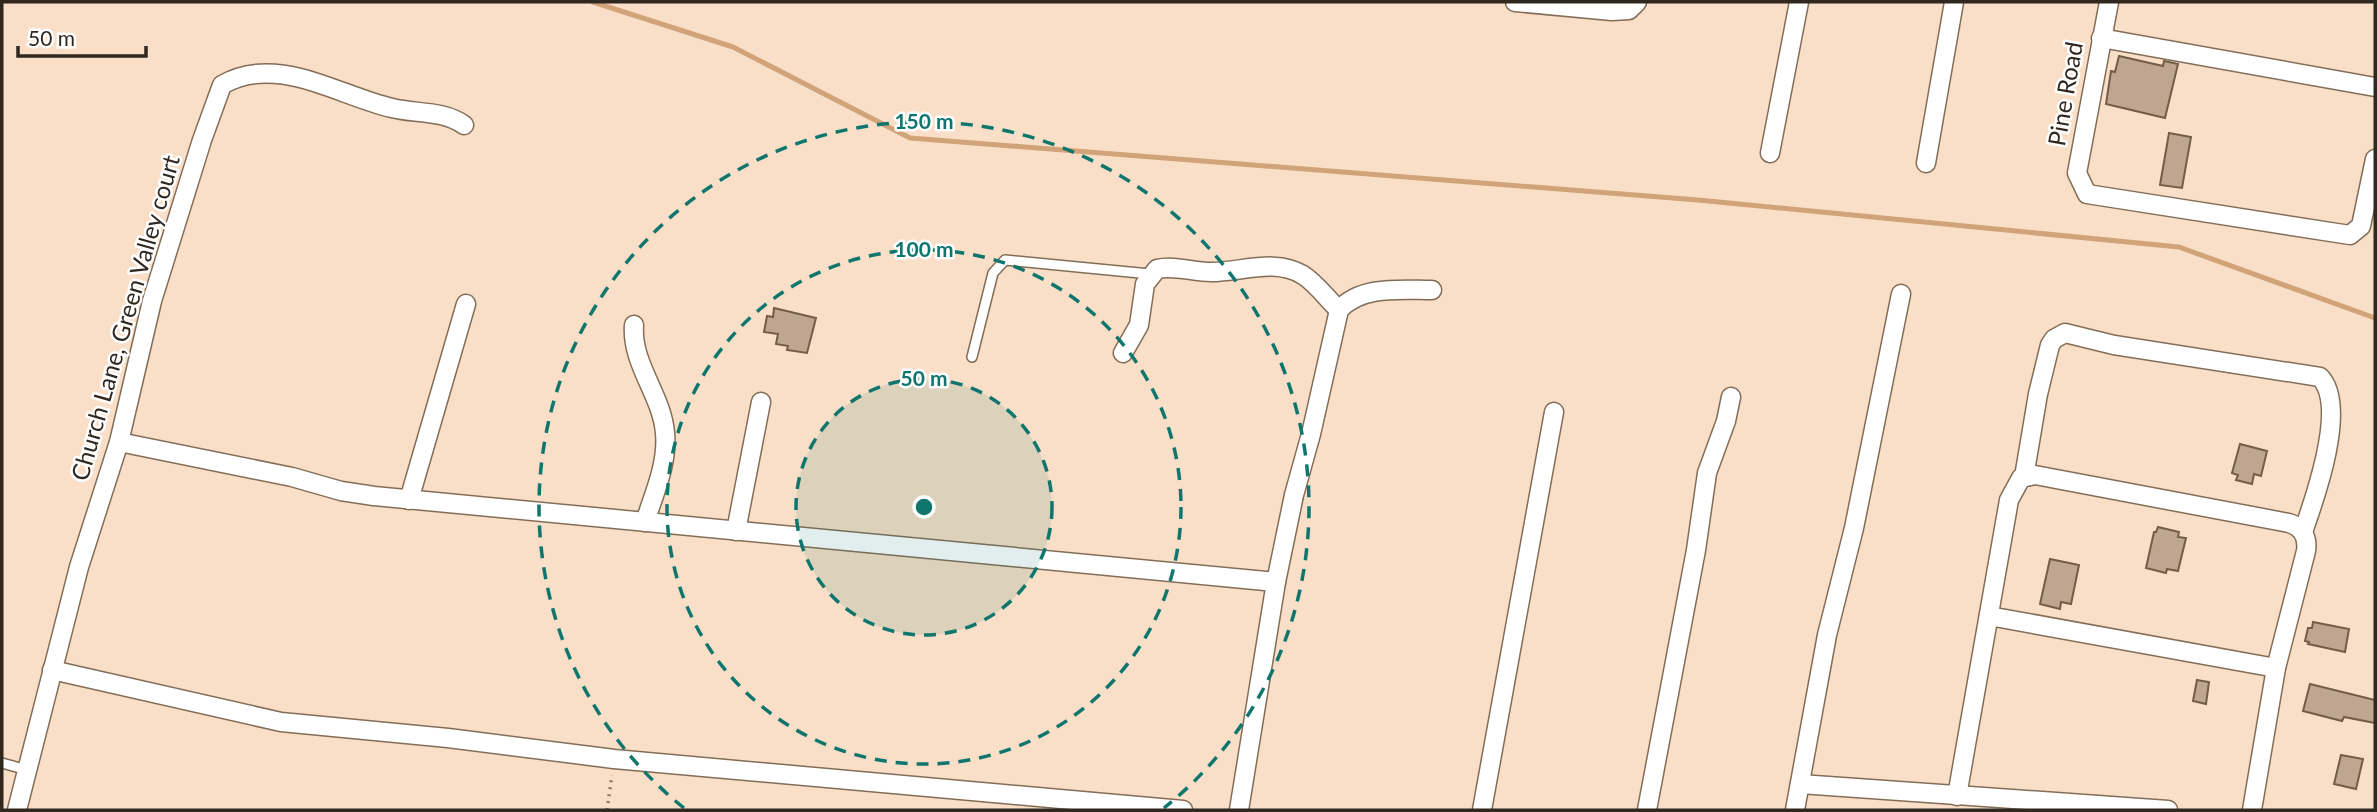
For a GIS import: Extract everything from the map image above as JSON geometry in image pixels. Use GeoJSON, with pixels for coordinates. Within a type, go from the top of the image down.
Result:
{"type":"FeatureCollection","features":[{"type":"Feature","properties":{"kind":"street"},"geometry":{"type":"LineString","coordinates":[[1515,2],[1612,11],[1629,10],[1637,2]]}},
{"type":"Feature","properties":{"kind":"street"},"geometry":{"type":"LineString","coordinates":[[1770,153],[1799,2]]}},
{"type":"Feature","properties":{"kind":"street"},"geometry":{"type":"LineString","coordinates":[[1926,163],[1954,2]]}},
{"type":"Feature","properties":{"kind":"street","name":"Pine Road"},"geometry":{"type":"LineString","coordinates":[[2109,2],[2077,173],[2087,194],[2350,235],[2361,226],[2375,159]]}},
{"type":"Feature","properties":{"kind":"street"},"geometry":{"type":"LineString","coordinates":[[2101,38],[2375,87]]}},
{"type":"Feature","properties":{"kind":"street","name":"Church Lane, Green Valley court"},"geometry":{"type":"LineString","coordinates":[[17,810],[79,567],[119,442],[152,301],[194,163],[222,85],[246,74],[289,76],[395,109],[443,116],[464,125]]}},
{"type":"Feature","properties":{"kind":"street"},"geometry":{"type":"LineString","coordinates":[[1123,353],[1139,325],[1145,284],[1150,274],[1165,267],[1215,272],[1266,267],[1291,269],[1315,284],[1339,310]]}},
{"type":"Feature","properties":{"kind":"street"},"geometry":{"type":"LineString","coordinates":[[1239,810],[1276,582],[1339,310],[1358,295],[1400,289],[1432,290]]}},
{"type":"Feature","properties":{"kind":"street"},"geometry":{"type":"LineString","coordinates":[[1795,810],[1827,635],[1854,528],[1901,294]]}},
{"type":"Feature","properties":{"kind":"street"},"geometry":{"type":"LineString","coordinates":[[410,500],[466,304]]}},
{"type":"Feature","properties":{"kind":"street"},"geometry":{"type":"LineString","coordinates":[[634,325],[636,354],[665,433],[662,472],[645,522]]}},
{"type":"Feature","properties":{"kind":"street"},"geometry":{"type":"LineString","coordinates":[[2024,477],[2038,394],[2050,345],[2060,335],[2070,333],[2114,345],[2320,377],[2330,392],[2329,449],[2303,532]]}},
{"type":"Feature","properties":{"kind":"street"},"geometry":{"type":"LineString","coordinates":[[1647,810],[1677,656],[1707,473],[1726,421],[1731,397]]}},
{"type":"Feature","properties":{"kind":"street"},"geometry":{"type":"LineString","coordinates":[[736,531],[761,402]]}},
{"type":"Feature","properties":{"kind":"street"},"geometry":{"type":"LineString","coordinates":[[1482,810],[1554,412]]}},
{"type":"Feature","properties":{"kind":"street"},"geometry":{"type":"LineString","coordinates":[[119,442],[292,477],[341,491],[410,500],[1276,582]]}},
{"type":"Feature","properties":{"kind":"street"},"geometry":{"type":"LineString","coordinates":[[1957,796],[2009,500],[2018,481],[2024,477],[2044,476],[2289,523],[2296,525],[2303,532],[2307,543],[2306,551],[2276,668],[2252,810]]}},
{"type":"Feature","properties":{"kind":"street"},"geometry":{"type":"LineString","coordinates":[[1989,616],[2276,668]]}},
{"type":"Feature","properties":{"kind":"street"},"geometry":{"type":"LineString","coordinates":[[52,670],[281,722],[448,738],[614,759],[1183,810]]}},
{"type":"Feature","properties":{"kind":"street"},"geometry":{"type":"LineString","coordinates":[[1800,784],[2168,810]]}},
{"type":"Feature","properties":{"kind":"lane"},"geometry":{"type":"LineString","coordinates":[[972,357],[993,273],[1004,260],[1150,274]]}},
{"type":"Feature","properties":{"kind":"lane"},"geometry":{"type":"LineString","coordinates":[[2,763],[27,770]]}},
{"type":"Feature","properties":{"kind":"path"},"geometry":{"type":"LineString","coordinates":[[607,810],[614,759]]}},
{"type":"Feature","properties":{"kind":"building"},"geometry":{"type":"Polygon","coordinates":[[[2119,56],[2163,66],[2164,61],[2178,64],[2165,118],[2106,104],[2111,71],[2115,72],[2119,56]]]}},
{"type":"Feature","properties":{"kind":"building"},"geometry":{"type":"Polygon","coordinates":[[[2169,133],[2191,137],[2182,188],[2160,185],[2169,133]]]}},
{"type":"Feature","properties":{"kind":"building"},"geometry":{"type":"Polygon","coordinates":[[[774,308],[816,318],[807,353],[787,350],[788,346],[776,344],[778,334],[764,332],[767,316],[773,317],[774,308]]]}},
{"type":"Feature","properties":{"kind":"building"},"geometry":{"type":"Polygon","coordinates":[[[2240,444],[2267,451],[2261,476],[2254,474],[2252,484],[2236,480],[2238,475],[2232,473],[2240,444]]]}},
{"type":"Feature","properties":{"kind":"building"},"geometry":{"type":"Polygon","coordinates":[[[2158,527],[2179,532],[2178,537],[2186,538],[2178,571],[2167,569],[2166,573],[2146,568],[2154,532],[2158,527]]]}},
{"type":"Feature","properties":{"kind":"building"},"geometry":{"type":"Polygon","coordinates":[[[2050,559],[2079,565],[2071,604],[2061,602],[2060,609],[2040,604],[2050,559]]]}},
{"type":"Feature","properties":{"kind":"building"},"geometry":{"type":"Polygon","coordinates":[[[2313,622],[2349,629],[2345,652],[2308,644],[2309,642],[2305,641],[2308,628],[2312,628],[2313,622]]]}},
{"type":"Feature","properties":{"kind":"building"},"geometry":{"type":"Polygon","coordinates":[[[2197,680],[2209,682],[2206,704],[2193,701],[2197,680]]]}},
{"type":"Feature","properties":{"kind":"building"},"geometry":{"type":"Polygon","coordinates":[[[2310,684],[2375,700],[2375,723],[2344,717],[2342,721],[2303,711],[2310,684]]]}},
{"type":"Feature","properties":{"kind":"building"},"geometry":{"type":"Polygon","coordinates":[[[2341,755],[2363,759],[2356,789],[2334,784],[2341,755]]]}},
{"type":"Feature","properties":{"kind":"waterway"},"geometry":{"type":"LineString","coordinates":[[593,2],[733,47],[910,138],[1698,200],[2179,247],[2375,318]]}}]}
